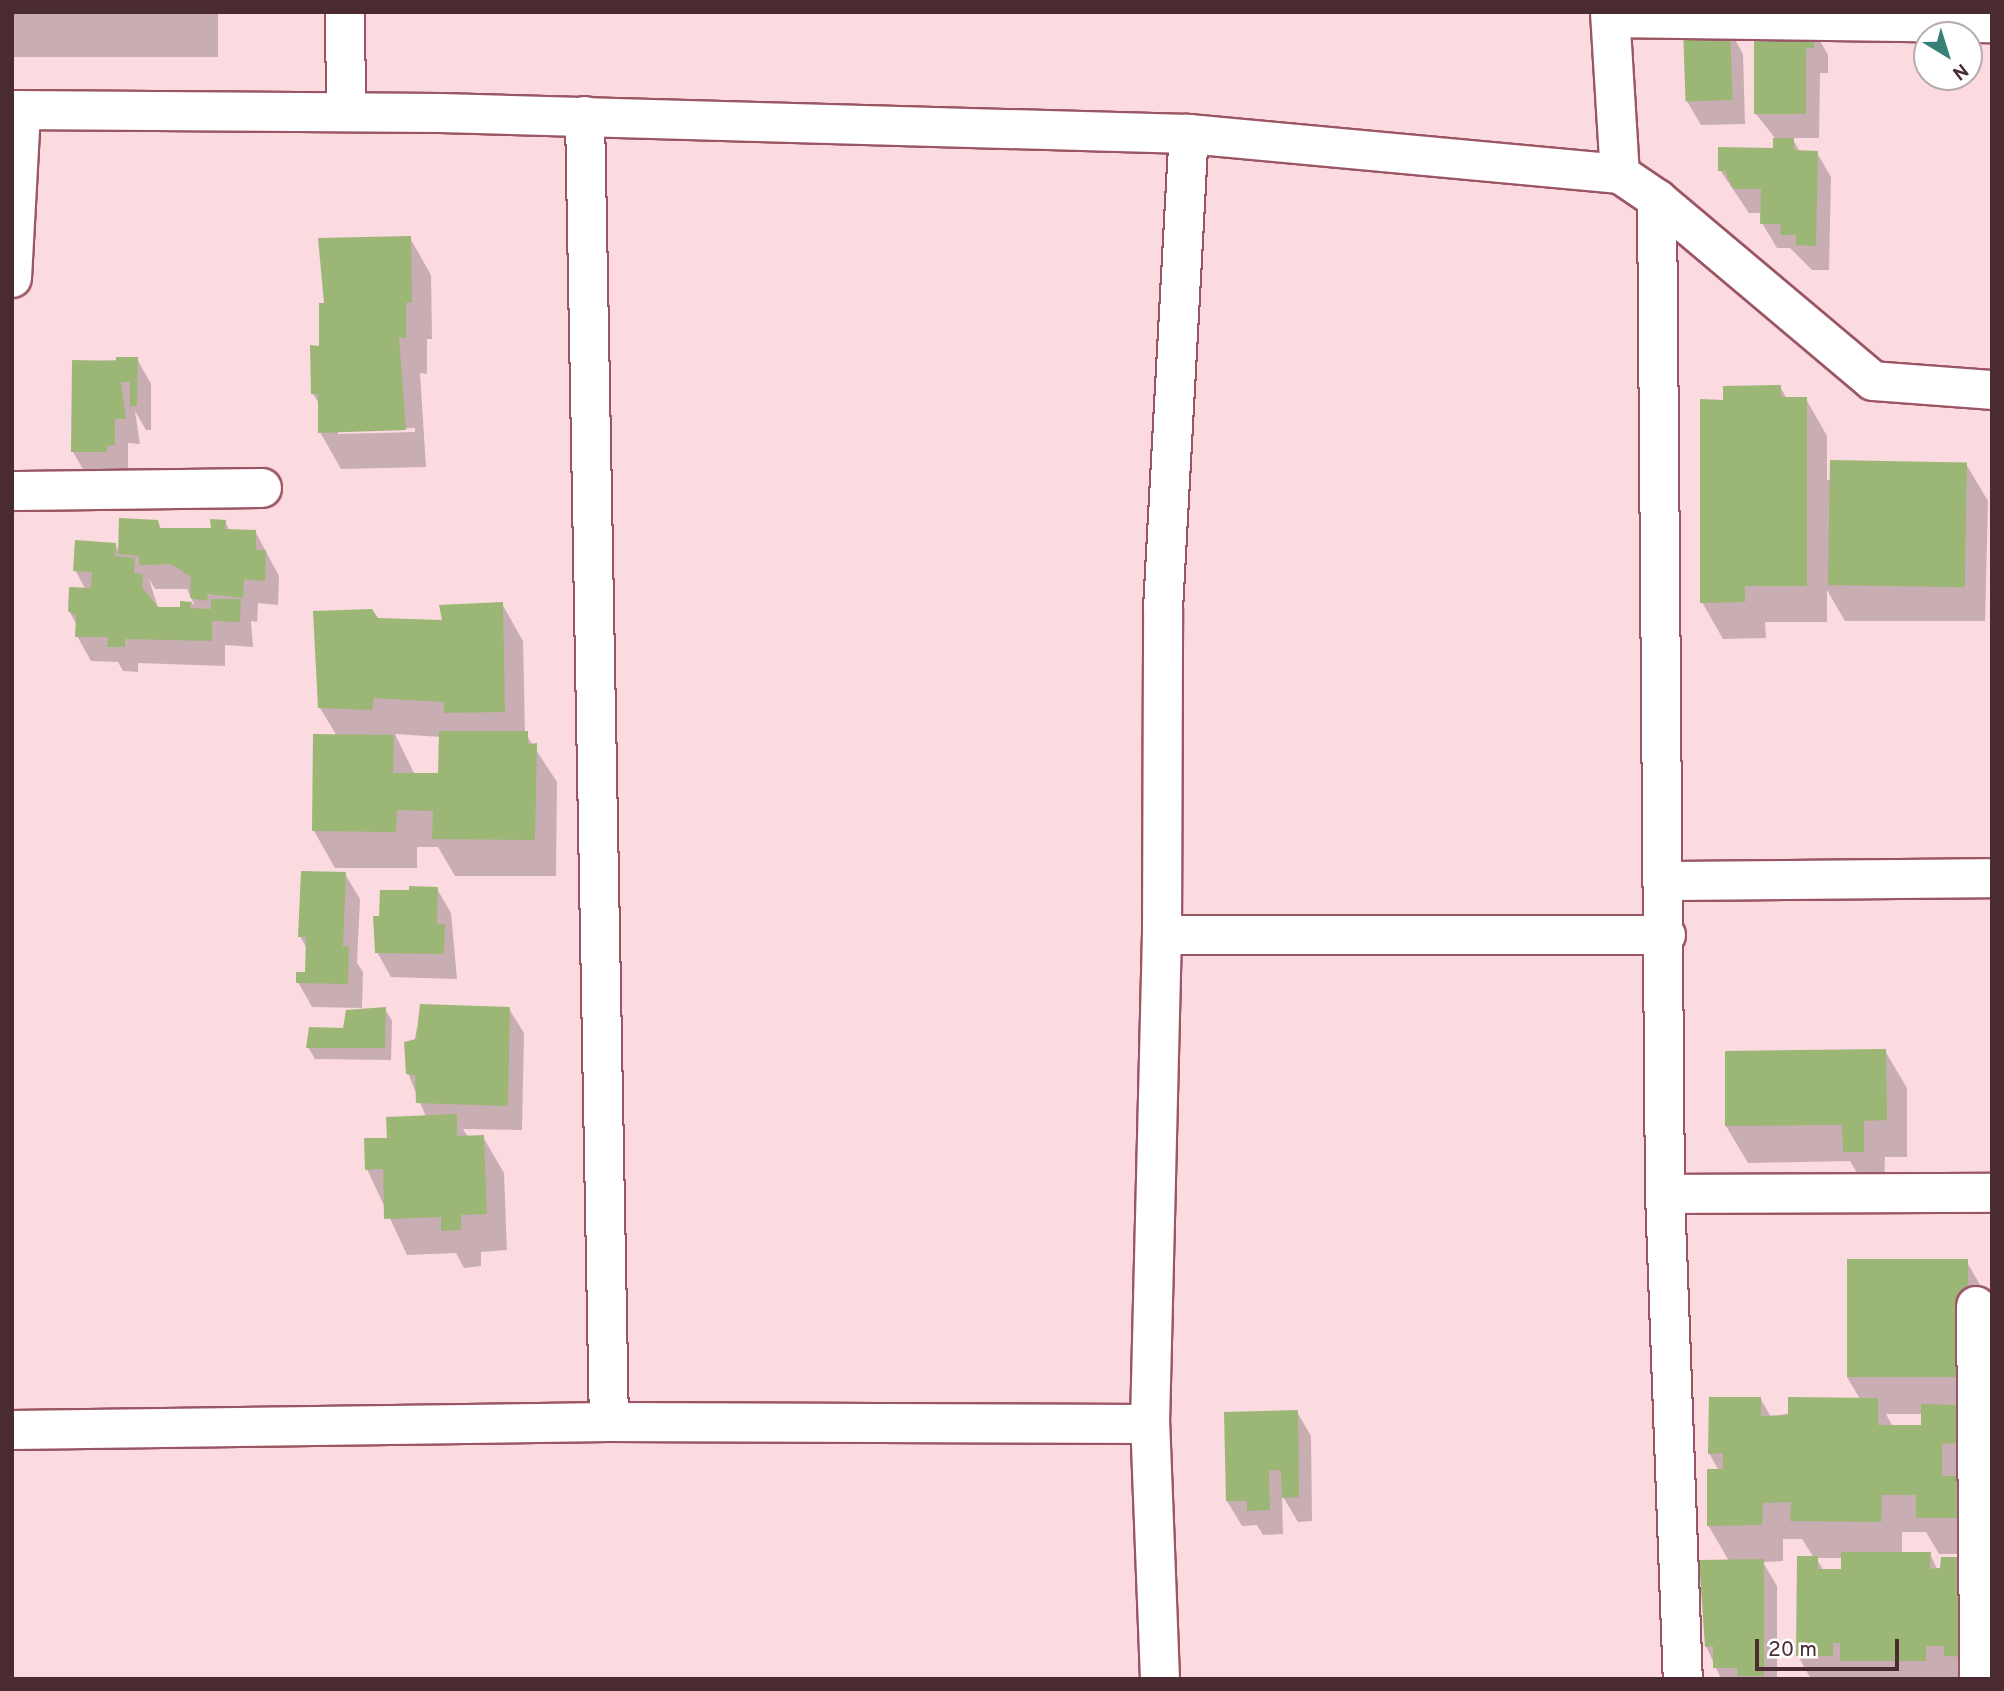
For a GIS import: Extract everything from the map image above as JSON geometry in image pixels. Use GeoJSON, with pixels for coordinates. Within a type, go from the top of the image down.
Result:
{"type":"FeatureCollection","features":[{"type":"Feature","properties":{"kind":"street"},"geometry":{"type":"LineString","coordinates":[[345,12],[346,112]]}},
{"type":"Feature","properties":{"kind":"street"},"geometry":{"type":"LineString","coordinates":[[1620,174],[1610,15],[1992,23]]}},
{"type":"Feature","properties":{"kind":"street"},"geometry":{"type":"LineString","coordinates":[[12,278],[17,110],[585,116],[1189,134],[1620,174],[1657,199],[1873,381],[1992,390]]}},
{"type":"Feature","properties":{"kind":"street"},"geometry":{"type":"LineString","coordinates":[[585,116],[609,1422]]}},
{"type":"Feature","properties":{"kind":"street"},"geometry":{"type":"LineString","coordinates":[[1160,1679],[1150,1424],[1163,935],[1163,609],[1189,134]]}},
{"type":"Feature","properties":{"kind":"street"},"geometry":{"type":"LineString","coordinates":[[1657,199],[1666,935],[1665,1194],[1683,1679]]}},
{"type":"Feature","properties":{"kind":"street"},"geometry":{"type":"LineString","coordinates":[[12,491],[262,488]]}},
{"type":"Feature","properties":{"kind":"street"},"geometry":{"type":"LineString","coordinates":[[1665,881],[1992,878]]}},
{"type":"Feature","properties":{"kind":"street"},"geometry":{"type":"LineString","coordinates":[[1163,935],[1666,935]]}},
{"type":"Feature","properties":{"kind":"street"},"geometry":{"type":"LineString","coordinates":[[1665,1194],[1992,1193]]}},
{"type":"Feature","properties":{"kind":"street"},"geometry":{"type":"LineString","coordinates":[[1976,1306],[1979,1679]]}},
{"type":"Feature","properties":{"kind":"street"},"geometry":{"type":"LineString","coordinates":[[12,1430],[609,1422],[1150,1424]]}},
{"type":"Feature","properties":{"kind":"building"},"geometry":{"type":"Polygon","coordinates":[[[1730,27],[1733,100],[1686,102],[1683,29],[1730,27]]]}},
{"type":"Feature","properties":{"kind":"building"},"geometry":{"type":"Polygon","coordinates":[[[1815,28],[1814,48],[1806,49],[1806,114],[1754,114],[1754,29],[1815,28]]]}},
{"type":"Feature","properties":{"kind":"building"},"geometry":{"type":"Polygon","coordinates":[[[1773,138],[1794,138],[1794,150],[1818,151],[1816,246],[1796,245],[1796,235],[1781,235],[1780,224],[1760,224],[1761,189],[1733,189],[1725,171],[1718,171],[1718,147],[1773,148],[1773,138]]]}},
{"type":"Feature","properties":{"kind":"building"},"geometry":{"type":"Polygon","coordinates":[[[411,236],[412,302],[406,303],[406,338],[399,337],[406,430],[318,433],[318,394],[311,394],[310,345],[319,346],[319,303],[324,303],[318,238],[411,236]]]}},
{"type":"Feature","properties":{"kind":"building"},"geometry":{"type":"Polygon","coordinates":[[[116,357],[138,357],[137,406],[130,406],[130,382],[121,382],[126,419],[115,419],[115,445],[107,446],[107,452],[71,452],[72,360],[116,361],[116,357]]]}},
{"type":"Feature","properties":{"kind":"building"},"geometry":{"type":"Polygon","coordinates":[[[1781,385],[1781,397],[1807,397],[1807,586],[1745,586],[1745,602],[1700,603],[1700,399],[1723,400],[1723,386],[1781,385]]]}},
{"type":"Feature","properties":{"kind":"building"},"geometry":{"type":"Polygon","coordinates":[[[1830,460],[1967,462],[1965,587],[1828,585],[1830,460]]]}},
{"type":"Feature","properties":{"kind":"building"},"geometry":{"type":"Polygon","coordinates":[[[119,518],[158,520],[160,528],[211,528],[210,519],[226,520],[225,529],[256,530],[256,550],[266,550],[265,581],[244,579],[243,598],[208,594],[207,601],[190,598],[191,577],[171,564],[139,565],[139,556],[118,554],[119,518]]]}},
{"type":"Feature","properties":{"kind":"building"},"geometry":{"type":"Polygon","coordinates":[[[75,540],[116,543],[115,556],[135,558],[134,573],[143,574],[142,587],[158,607],[180,607],[180,601],[192,602],[190,608],[211,609],[211,599],[241,599],[240,622],[212,621],[212,641],[125,639],[125,647],[107,647],[108,637],[75,637],[76,615],[68,611],[69,587],[91,588],[92,572],[73,571],[75,540]]]}},
{"type":"Feature","properties":{"kind":"building"},"geometry":{"type":"Polygon","coordinates":[[[503,602],[505,712],[444,713],[444,702],[374,698],[372,710],[318,708],[313,611],[372,609],[378,618],[442,620],[439,605],[503,602]]]}},
{"type":"Feature","properties":{"kind":"building"},"geometry":{"type":"Polygon","coordinates":[[[439,731],[528,731],[528,744],[537,743],[535,840],[432,839],[433,811],[397,810],[396,832],[312,831],[313,734],[394,735],[393,773],[438,773],[439,731]]]}},
{"type":"Feature","properties":{"kind":"building"},"geometry":{"type":"Polygon","coordinates":[[[301,871],[346,872],[343,947],[349,946],[348,984],[296,983],[296,972],[305,972],[306,937],[298,937],[301,871]]]}},
{"type":"Feature","properties":{"kind":"building"},"geometry":{"type":"Polygon","coordinates":[[[409,886],[438,887],[437,924],[445,924],[444,954],[375,953],[373,916],[379,916],[380,890],[409,890],[409,886]]]}},
{"type":"Feature","properties":{"kind":"building"},"geometry":{"type":"Polygon","coordinates":[[[420,1004],[510,1007],[508,1106],[416,1103],[415,1075],[406,1074],[404,1042],[416,1039],[420,1004]]]}},
{"type":"Feature","properties":{"kind":"building"},"geometry":{"type":"Polygon","coordinates":[[[386,1007],[385,1048],[306,1048],[309,1027],[343,1028],[346,1010],[386,1007]]]}},
{"type":"Feature","properties":{"kind":"building"},"geometry":{"type":"Polygon","coordinates":[[[1886,1049],[1887,1120],[1864,1121],[1864,1152],[1843,1152],[1842,1125],[1725,1126],[1725,1051],[1886,1049]]]}},
{"type":"Feature","properties":{"kind":"building"},"geometry":{"type":"Polygon","coordinates":[[[457,1114],[457,1136],[484,1135],[487,1214],[461,1215],[461,1230],[441,1231],[441,1217],[384,1219],[383,1169],[365,1170],[364,1138],[387,1138],[386,1117],[457,1114]]]}},
{"type":"Feature","properties":{"kind":"building"},"geometry":{"type":"Polygon","coordinates":[[[1847,1259],[1968,1259],[1968,1377],[1847,1377],[1847,1259]]]}},
{"type":"Feature","properties":{"kind":"building"},"geometry":{"type":"Polygon","coordinates":[[[1709,1397],[1761,1397],[1761,1416],[1788,1415],[1788,1397],[1878,1398],[1878,1425],[1921,1425],[1921,1404],[1958,1405],[1957,1443],[1942,1444],[1942,1476],[1957,1476],[1958,1518],[1916,1518],[1916,1495],[1882,1495],[1881,1522],[1790,1521],[1791,1502],[1763,1503],[1762,1525],[1707,1526],[1707,1469],[1723,1469],[1723,1453],[1708,1454],[1709,1397]]]}},
{"type":"Feature","properties":{"kind":"building"},"geometry":{"type":"Polygon","coordinates":[[[1298,1410],[1299,1497],[1282,1498],[1281,1471],[1269,1470],[1270,1510],[1247,1511],[1247,1501],[1226,1501],[1224,1412],[1298,1410]]]}},
{"type":"Feature","properties":{"kind":"building"},"geometry":{"type":"Polygon","coordinates":[[[1841,1552],[1931,1552],[1930,1569],[1940,1568],[1941,1557],[1970,1557],[1969,1657],[1944,1656],[1944,1646],[1926,1646],[1926,1661],[1840,1661],[1840,1643],[1833,1643],[1833,1656],[1796,1656],[1797,1556],[1818,1556],[1818,1569],[1841,1569],[1841,1552]]]}},
{"type":"Feature","properties":{"kind":"building"},"geometry":{"type":"Polygon","coordinates":[[[1764,1559],[1764,1676],[1737,1676],[1737,1668],[1713,1668],[1713,1646],[1705,1647],[1699,1560],[1764,1559]]]}}]}
